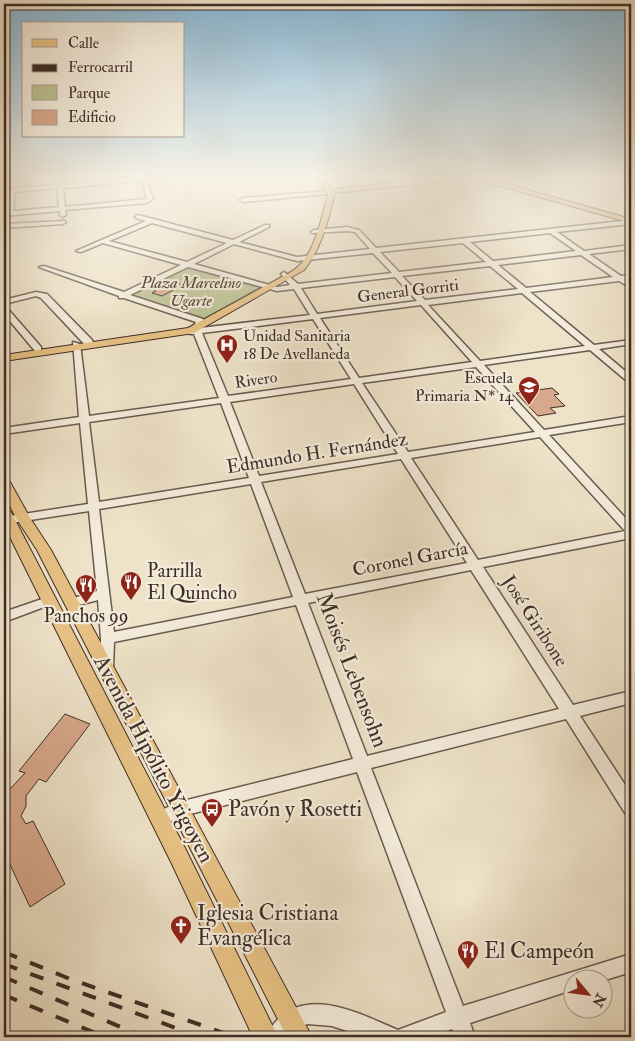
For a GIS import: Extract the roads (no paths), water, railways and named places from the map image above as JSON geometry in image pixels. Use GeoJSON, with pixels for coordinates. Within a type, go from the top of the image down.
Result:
{"type":"FeatureCollection","features":[{"type":"Feature","properties":{"kind":"main road"},"geometry":{"type":"LineString","coordinates":[[4,358],[195,328],[286,275],[305,258],[319,226]]}},
{"type":"Feature","properties":{"kind":"main road"},"geometry":{"type":"LineString","coordinates":[[90,344],[195,328]]}},
{"type":"Feature","properties":{"kind":"main road"},"geometry":{"type":"LineString","coordinates":[[4,354],[76,346]]}},
{"type":"Feature","properties":{"kind":"main road","name":"Avenida Hipólito Yrigoyen"},"geometry":{"type":"LineString","coordinates":[[4,482],[10,518],[48,600],[266,1037]]}},
{"type":"Feature","properties":{"kind":"main road","name":"Avenida Hipólito Yrigoyen"},"geometry":{"type":"LineString","coordinates":[[10,518],[44,550],[296,1029]]}},
{"type":"Feature","properties":{"kind":"street"},"geometry":{"type":"LineString","coordinates":[[4,226],[29,226]]}},
{"type":"Feature","properties":{"kind":"street"},"geometry":{"type":"LineString","coordinates":[[79,251],[140,226]]}},
{"type":"Feature","properties":{"kind":"street"},"geometry":{"type":"LineString","coordinates":[[168,226],[290,258],[305,258],[600,226]]}},
{"type":"Feature","properties":{"kind":"street"},"geometry":{"type":"LineString","coordinates":[[122,296],[267,226]]}},
{"type":"Feature","properties":{"kind":"street"},"geometry":{"type":"LineString","coordinates":[[317,232],[353,229],[357,231],[631,533]]}},
{"type":"Feature","properties":{"kind":"street"},"geometry":{"type":"LineString","coordinates":[[552,231],[631,286]]}},
{"type":"Feature","properties":{"kind":"street"},"geometry":{"type":"LineString","coordinates":[[103,241],[264,287],[277,289],[631,247]]}},
{"type":"Feature","properties":{"kind":"street"},"geometry":{"type":"LineString","coordinates":[[465,241],[631,380]]}},
{"type":"Feature","properties":{"kind":"street"},"geometry":{"type":"LineString","coordinates":[[42,267],[122,296],[195,328]]}},
{"type":"Feature","properties":{"kind":"street","name":"José Giribone"},"geometry":{"type":"LineString","coordinates":[[286,275],[296,287],[476,565],[631,808]]}},
{"type":"Feature","properties":{"kind":"street","name":"General Gorriti"},"geometry":{"type":"LineString","coordinates":[[195,328],[314,317],[631,277]]}},
{"type":"Feature","properties":{"kind":"street"},"geometry":{"type":"LineString","coordinates":[[4,302],[39,294],[44,296],[90,344]]}},
{"type":"Feature","properties":{"kind":"street"},"geometry":{"type":"LineString","coordinates":[[4,310],[38,349]]}},
{"type":"Feature","properties":{"kind":"street","name":"Moisés Lebensohn"},"geometry":{"type":"LineString","coordinates":[[195,328],[225,400],[465,1037]]}},
{"type":"Feature","properties":{"kind":"street","name":"Rivero"},"geometry":{"type":"LineString","coordinates":[[4,431],[631,342]]}},
{"type":"Feature","properties":{"kind":"street"},"geometry":{"type":"LineString","coordinates":[[76,346],[108,638],[106,669]]}},
{"type":"Feature","properties":{"kind":"street","name":"Edmundo H. Fernández"},"geometry":{"type":"LineString","coordinates":[[10,518],[93,508],[631,419]]}},
{"type":"Feature","properties":{"kind":"street","name":"Coronel García"},"geometry":{"type":"LineString","coordinates":[[108,638],[631,533]]}},
{"type":"Feature","properties":{"kind":"street"},"geometry":{"type":"LineString","coordinates":[[71,603],[103,594]]}},
{"type":"Feature","properties":{"kind":"street"},"geometry":{"type":"LineString","coordinates":[[4,617],[48,600]]}},
{"type":"Feature","properties":{"kind":"street"},"geometry":{"type":"LineString","coordinates":[[159,820],[179,809],[631,697]]}},
{"type":"Feature","properties":{"kind":"street"},"geometry":{"type":"LineString","coordinates":[[612,969],[631,963]]}},
{"type":"Feature","properties":{"kind":"street"},"geometry":{"type":"LineString","coordinates":[[404,1037],[458,1017],[562,984]]}},
{"type":"Feature","properties":{"kind":"street"},"geometry":{"type":"LineString","coordinates":[[275,1037],[296,1029],[300,1016],[314,1012],[327,1014],[392,1037]]}},
{"type":"Feature","properties":{"kind":"railway"},"geometry":{"type":"LineString","coordinates":[[4,952],[70,979],[235,1037]]}},
{"type":"Feature","properties":{"kind":"railway"},"geometry":{"type":"LineString","coordinates":[[4,964],[200,1037]]}},
{"type":"Feature","properties":{"kind":"railway"},"geometry":{"type":"LineString","coordinates":[[4,977],[144,1037]]}},
{"type":"Feature","properties":{"kind":"railway"},"geometry":{"type":"LineString","coordinates":[[4,995],[105,1037]]}},
{"type":"Feature","properties":{"kind":"place","name":"Unidad Sanitaria 18 De Avellaneda"},"geometry":{"type":"Point","coordinates":[227,364]}},
{"type":"Feature","properties":{"kind":"place","name":"Escuela Primaria N* 14"},"geometry":{"type":"Point","coordinates":[529,406]}},
{"type":"Feature","properties":{"kind":"place","name":"Parrilla El Quincho"},"geometry":{"type":"Point","coordinates":[131,601]}},
{"type":"Feature","properties":{"kind":"place","name":"Panchos 99"},"geometry":{"type":"Point","coordinates":[86,604]}},
{"type":"Feature","properties":{"kind":"place","name":"Pavón y Rosetti"},"geometry":{"type":"Point","coordinates":[212,828]}},
{"type":"Feature","properties":{"kind":"place","name":"Iglesia Cristiana Evangélica"},"geometry":{"type":"Point","coordinates":[181,945]}},
{"type":"Feature","properties":{"kind":"place","name":"El Campeón"},"geometry":{"type":"Point","coordinates":[468,970]}},
{"type":"Feature","properties":{"kind":"park label","name":"Plaza Marcelino Ugarte"},"geometry":{"type":"Point","coordinates":[191,292]}}]}
